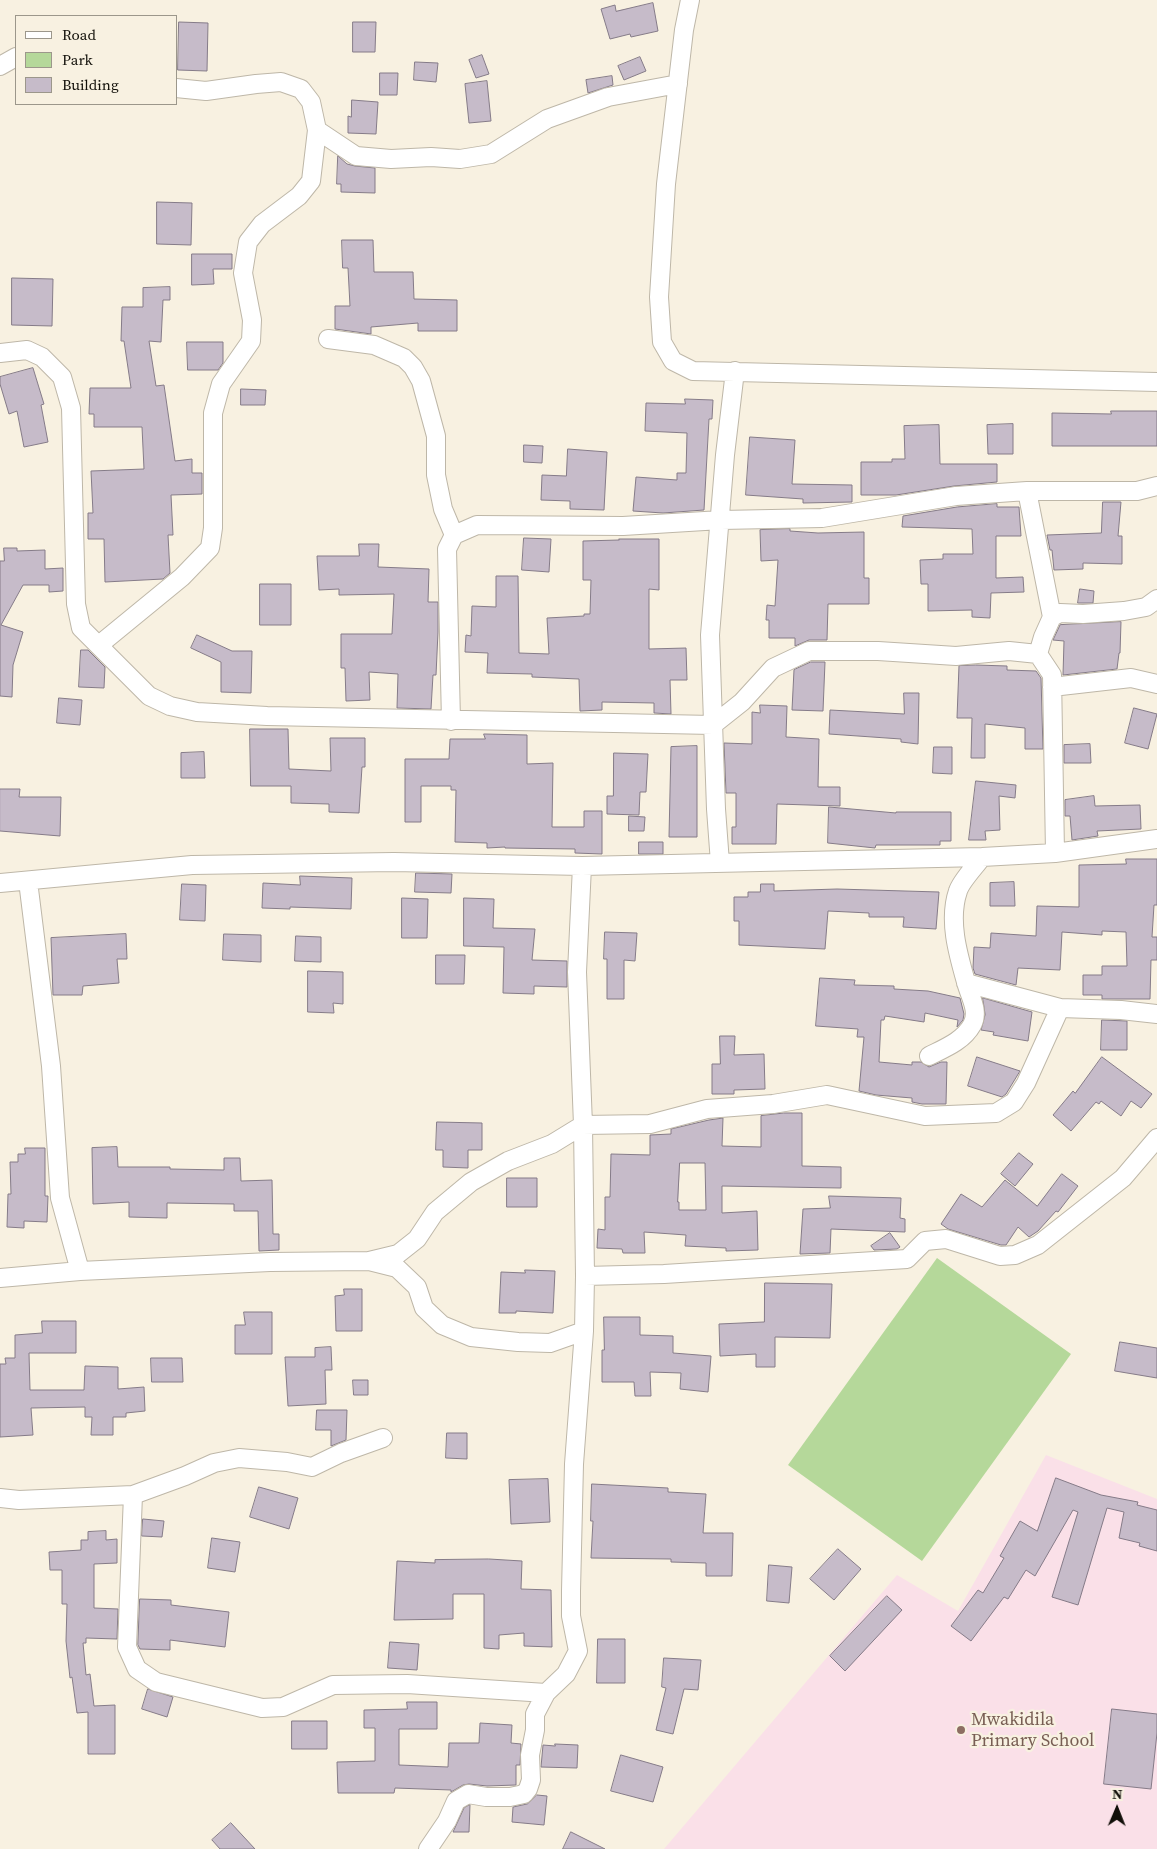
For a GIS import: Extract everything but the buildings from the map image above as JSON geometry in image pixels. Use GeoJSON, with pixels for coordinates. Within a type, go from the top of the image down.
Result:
{"type":"FeatureCollection","features":[{"type":"Feature","properties":{"kind":"street"},"geometry":{"type":"LineString","coordinates":[[690,0],[684,30],[665,194],[660,297],[662,342],[673,360],[693,371],[1157,382]]}},
{"type":"Feature","properties":{"kind":"street"},"geometry":{"type":"LineString","coordinates":[[0,66],[15,58]]}},
{"type":"Feature","properties":{"kind":"street"},"geometry":{"type":"LineString","coordinates":[[99,645],[182,577],[210,548],[213,528],[213,412],[221,384],[251,341],[252,320],[243,273],[248,242],[262,224],[299,196],[311,180],[317,130],[311,102],[301,90],[281,82],[206,91],[178,88]]}},
{"type":"Feature","properties":{"kind":"street"},"geometry":{"type":"LineString","coordinates":[[317,130],[356,156],[391,159],[431,157],[460,159],[491,154],[547,119],[608,97],[678,84]]}},
{"type":"Feature","properties":{"kind":"street"},"geometry":{"type":"LineString","coordinates":[[328,338],[374,345],[404,358],[413,367],[421,380],[436,436],[436,475],[443,509],[454,535]]}},
{"type":"Feature","properties":{"kind":"street"},"geometry":{"type":"LineString","coordinates":[[0,353],[27,350],[42,356],[62,376],[71,408],[76,604],[82,628],[149,696],[170,706],[197,712],[267,716],[713,726],[742,702],[773,668],[809,651],[878,651],[956,656],[1009,651],[1038,654]]}},
{"type":"Feature","properties":{"kind":"street"},"geometry":{"type":"LineString","coordinates":[[720,862],[716,809],[710,635],[725,455],[735,372]]}},
{"type":"Feature","properties":{"kind":"street"},"geometry":{"type":"LineString","coordinates":[[452,721],[447,549],[454,535],[477,526],[623,526],[721,520],[822,518],[956,496],[1028,491],[1137,491],[1157,486]]}},
{"type":"Feature","properties":{"kind":"street"},"geometry":{"type":"LineString","coordinates":[[1028,491],[1052,617],[1038,654]]}},
{"type":"Feature","properties":{"kind":"street"},"geometry":{"type":"LineString","coordinates":[[1052,617],[1060,613],[1083,614],[1146,607],[1157,598]]}},
{"type":"Feature","properties":{"kind":"street"},"geometry":{"type":"LineString","coordinates":[[1038,654],[1052,675],[1055,853]]}},
{"type":"Feature","properties":{"kind":"street"},"geometry":{"type":"LineString","coordinates":[[1052,687],[1130,678],[1157,684]]}},
{"type":"Feature","properties":{"kind":"street"},"geometry":{"type":"LineString","coordinates":[[0,883],[192,865],[394,862],[582,866],[982,857],[1055,853],[1157,839]]}},
{"type":"Feature","properties":{"kind":"street"},"geometry":{"type":"LineString","coordinates":[[929,1056],[961,1038],[973,1024],[975,1006],[966,983],[955,933],[954,911],[958,890],[982,857]]}},
{"type":"Feature","properties":{"kind":"street"},"geometry":{"type":"LineString","coordinates":[[428,1849],[447,1821],[456,1801],[468,1794],[510,1798],[524,1794],[531,1780],[530,1755],[535,1730],[535,1714],[546,1693],[566,1674],[578,1651],[572,1616],[574,1454],[584,1331],[585,1276],[583,1125],[577,972],[582,866]]}},
{"type":"Feature","properties":{"kind":"street"},"geometry":{"type":"LineString","coordinates":[[28,881],[51,1066],[60,1198],[80,1270]]}},
{"type":"Feature","properties":{"kind":"street"},"geometry":{"type":"LineString","coordinates":[[966,983],[1060,1008],[1120,1010],[1157,1014]]}},
{"type":"Feature","properties":{"kind":"street"},"geometry":{"type":"LineString","coordinates":[[0,1278],[80,1270],[270,1262],[370,1261],[398,1254],[417,1239],[435,1212],[471,1182],[508,1161],[552,1144],[583,1125],[650,1124],[707,1109],[773,1104],[827,1095],[925,1116],[996,1113],[1014,1102],[1018,1096],[1060,1008]]}},
{"type":"Feature","properties":{"kind":"street"},"geometry":{"type":"LineString","coordinates":[[585,1276],[664,1274],[908,1259],[925,1241],[946,1238],[1000,1256],[1015,1255],[1038,1245],[1123,1178],[1157,1138]]}},
{"type":"Feature","properties":{"kind":"street"},"geometry":{"type":"LineString","coordinates":[[370,1261],[397,1268],[417,1287],[424,1308],[430,1314],[442,1325],[471,1337],[550,1343],[584,1331]]}},
{"type":"Feature","properties":{"kind":"street"},"geometry":{"type":"LineString","coordinates":[[0,1498],[19,1500],[133,1495],[214,1463],[239,1458],[312,1466],[383,1438]]}},
{"type":"Feature","properties":{"kind":"street"},"geometry":{"type":"LineString","coordinates":[[133,1495],[127,1647],[137,1669],[156,1682],[262,1708],[283,1706],[333,1685],[406,1684],[546,1693]]}},
{"type":"Feature","properties":{"kind":"shaded area","name":"Mwakidila Primary School"},"geometry":{"type":"Polygon","coordinates":[[[1046,1455],[1157,1499],[1157,1849],[664,1849],[897,1575],[958,1611],[1046,1455]]]}},
{"type":"Feature","properties":{"kind":"green space"},"geometry":{"type":"Polygon","coordinates":[[[937,1258],[1071,1354],[922,1561],[788,1465],[937,1258]]]}},
{"type":"Feature","properties":{"kind":"place","name":"Mwakidila Primary School"},"geometry":{"type":"Point","coordinates":[961,1730]}}]}
